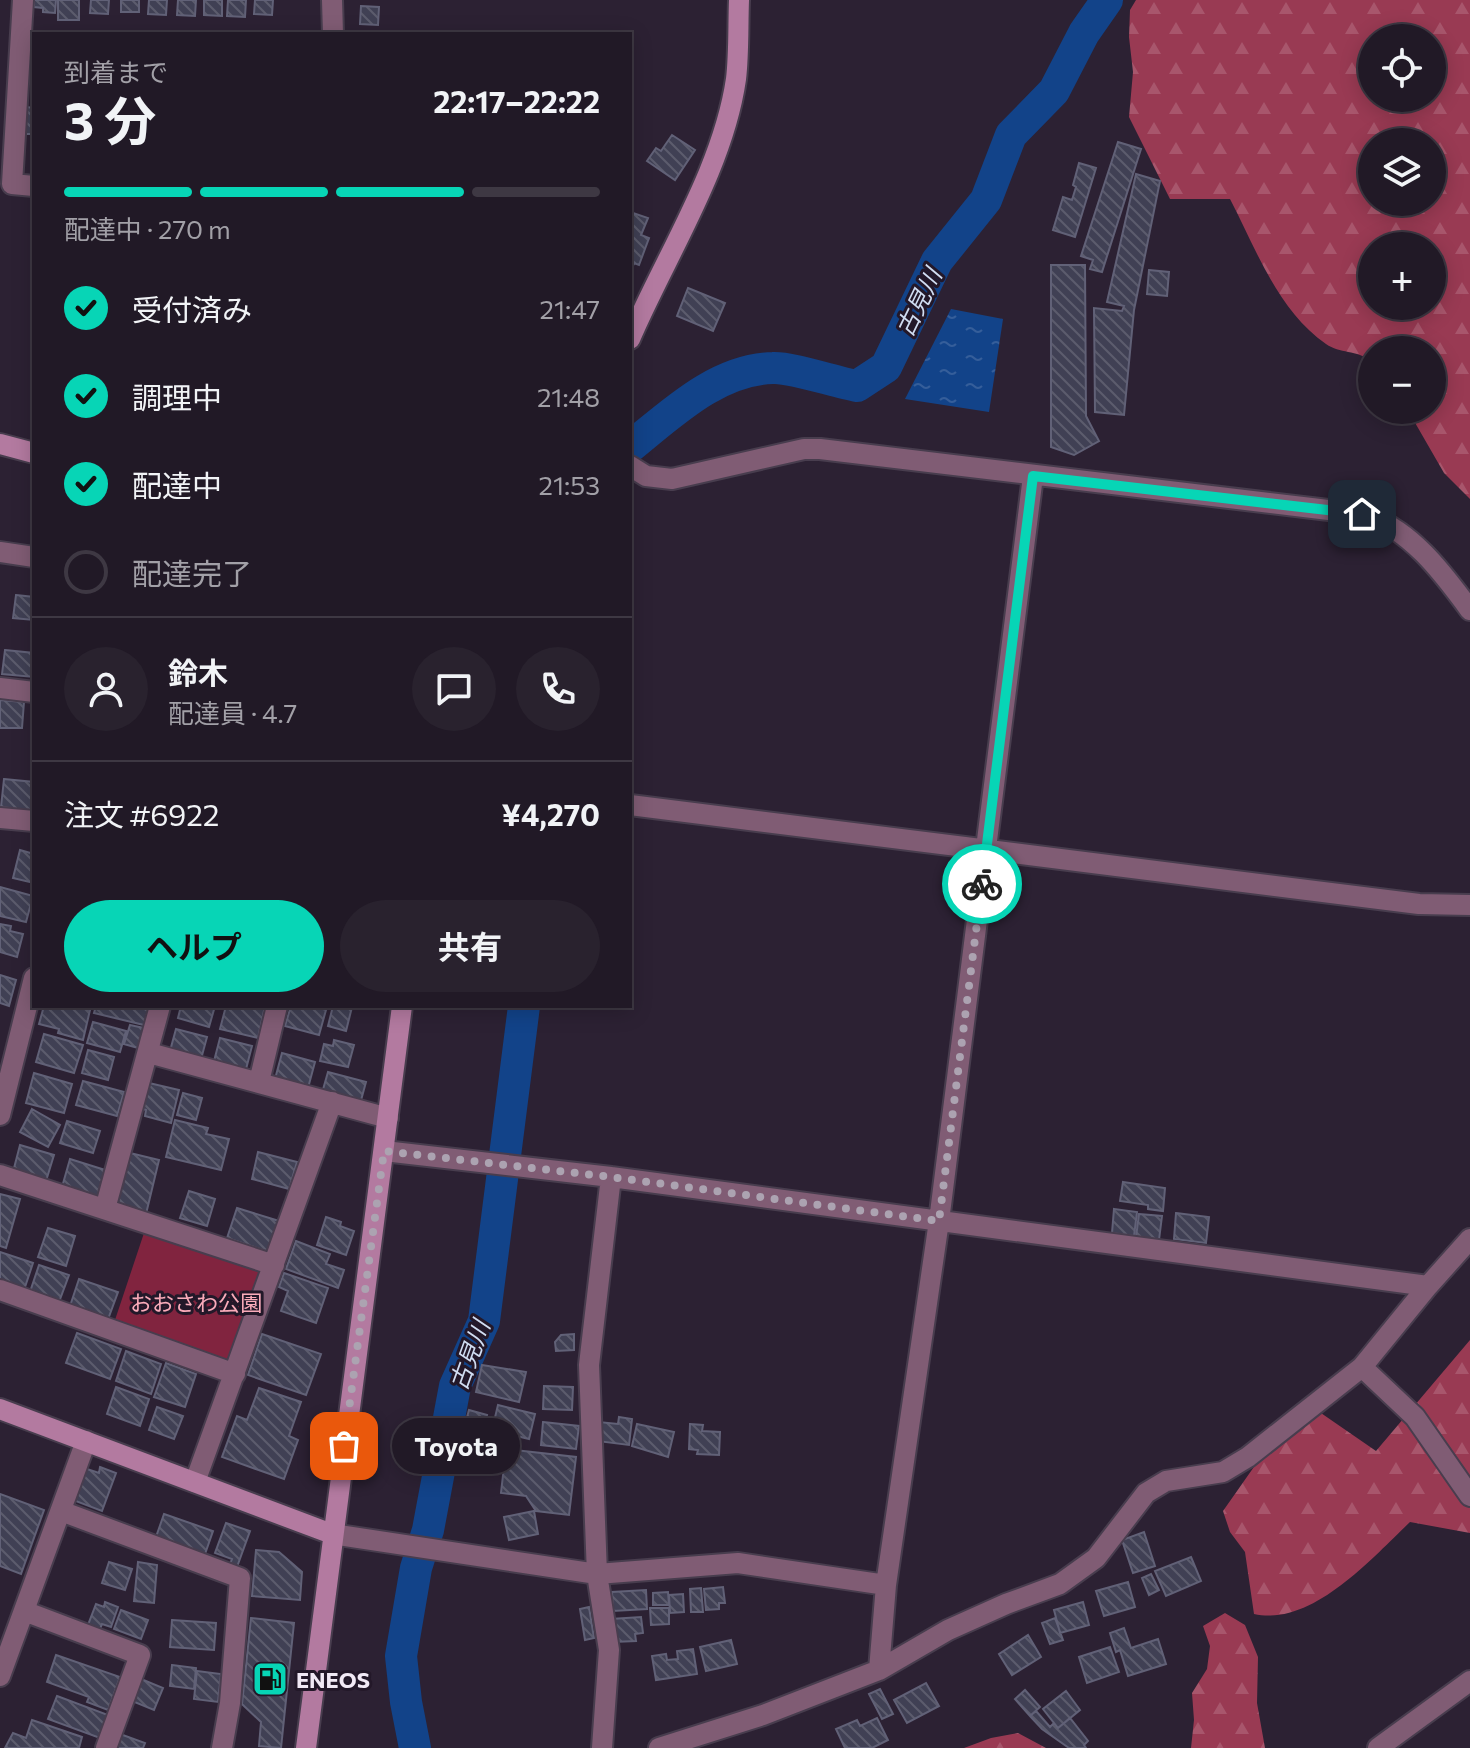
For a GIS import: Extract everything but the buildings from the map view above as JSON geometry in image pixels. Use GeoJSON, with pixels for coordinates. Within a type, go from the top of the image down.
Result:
{"type":"FeatureCollection","features":[{"type":"Feature","properties":{"kind":"street"},"geometry":{"type":"LineString","coordinates":[[23,0],[12,184],[32,186]]}},
{"type":"Feature","properties":{"kind":"street"},"geometry":{"type":"LineString","coordinates":[[332,0],[332,32]]}},
{"type":"Feature","properties":{"kind":"street"},"geometry":{"type":"LineString","coordinates":[[632,334],[720,144],[736,80],[739,0]]}},
{"type":"Feature","properties":{"kind":"street"},"geometry":{"type":"LineString","coordinates":[[0,444],[32,452]]}},
{"type":"Feature","properties":{"kind":"street"},"geometry":{"type":"LineString","coordinates":[[632,467],[646,476],[672,479],[804,449],[820,449],[1369,516],[1400,532],[1448,580],[1470,610]]}},
{"type":"Feature","properties":{"kind":"street"},"geometry":{"type":"LineString","coordinates":[[879,1670],[886,1585],[939,1221],[1033,476]]}},
{"type":"Feature","properties":{"kind":"street"},"geometry":{"type":"LineString","coordinates":[[0,552],[32,557]]}},
{"type":"Feature","properties":{"kind":"street"},"geometry":{"type":"LineString","coordinates":[[0,688],[32,692]]}},
{"type":"Feature","properties":{"kind":"street"},"geometry":{"type":"LineString","coordinates":[[632,805],[1419,904],[1470,905]]}},
{"type":"Feature","properties":{"kind":"street"},"geometry":{"type":"LineString","coordinates":[[0,818],[32,821]]}},
{"type":"Feature","properties":{"kind":"street"},"geometry":{"type":"LineString","coordinates":[[0,1115],[32,986]]}},
{"type":"Feature","properties":{"kind":"street"},"geometry":{"type":"LineString","coordinates":[[105,1209],[160,1008]]}},
{"type":"Feature","properties":{"kind":"street"},"geometry":{"type":"LineString","coordinates":[[259,1082],[277,1008]]}},
{"type":"Feature","properties":{"kind":"street"},"geometry":{"type":"LineString","coordinates":[[306,1748],[402,1008]]}},
{"type":"Feature","properties":{"kind":"street"},"geometry":{"type":"LineString","coordinates":[[149,1053],[388,1118]]}},
{"type":"Feature","properties":{"kind":"street"},"geometry":{"type":"LineString","coordinates":[[195,1482],[332,1102]]}},
{"type":"Feature","properties":{"kind":"street"},"geometry":{"type":"LineString","coordinates":[[384,1151],[611,1177],[1428,1286]]}},
{"type":"Feature","properties":{"kind":"street"},"geometry":{"type":"LineString","coordinates":[[0,1175],[274,1265]]}},
{"type":"Feature","properties":{"kind":"street"},"geometry":{"type":"LineString","coordinates":[[602,1748],[609,1650],[597,1574],[589,1365],[611,1177]]}},
{"type":"Feature","properties":{"kind":"street"},"geometry":{"type":"LineString","coordinates":[[659,1748],[763,1715],[879,1670],[948,1630],[1060,1584],[1096,1558],[1146,1493],[1166,1481],[1223,1472],[1248,1457],[1362,1367],[1470,1239]]}},
{"type":"Feature","properties":{"kind":"street"},"geometry":{"type":"LineString","coordinates":[[0,1290],[235,1374]]}},
{"type":"Feature","properties":{"kind":"street"},"geometry":{"type":"LineString","coordinates":[[1362,1367],[1415,1417],[1470,1496]]}},
{"type":"Feature","properties":{"kind":"street"},"geometry":{"type":"LineString","coordinates":[[0,1409],[332,1534],[597,1574],[738,1563],[886,1585]]}},
{"type":"Feature","properties":{"kind":"street"},"geometry":{"type":"LineString","coordinates":[[0,1676],[86,1441]]}},
{"type":"Feature","properties":{"kind":"street"},"geometry":{"type":"LineString","coordinates":[[61,1511],[240,1578],[230,1703],[222,1748]]}},
{"type":"Feature","properties":{"kind":"street"},"geometry":{"type":"LineString","coordinates":[[24,1611],[140,1655],[106,1748]]}},
{"type":"Feature","properties":{"kind":"street"},"geometry":{"type":"LineString","coordinates":[[1378,1748],[1470,1681]]}},
{"type":"Feature","properties":{"kind":"green space"},"geometry":{"type":"Polygon","coordinates":[[[1136,0],[1470,0],[1470,499],[1444,473],[1416,424],[1446,424],[1446,336],[1358,336],[1358,354],[1331,347],[1309,330],[1281,297],[1230,199],[1170,199],[1129,117],[1133,72],[1130,10],[1136,0]]]}},
{"type":"Feature","properties":{"kind":"green space","name":"おおさわ公園"},"geometry":{"type":"Polygon","coordinates":[[[144,1233],[265,1274],[233,1367],[113,1326],[144,1233]]]}},
{"type":"Feature","properties":{"kind":"green space"},"geometry":{"type":"Polygon","coordinates":[[[1470,1340],[1470,1533],[1410,1522],[1359,1570],[1319,1600],[1298,1610],[1276,1615],[1254,1614],[1245,1552],[1230,1532],[1223,1511],[1256,1464],[1318,1411],[1376,1451],[1470,1340]]]}},
{"type":"Feature","properties":{"kind":"green space"},"geometry":{"type":"Polygon","coordinates":[[[1225,1613],[1245,1625],[1258,1657],[1257,1703],[1265,1748],[1191,1748],[1194,1720],[1192,1693],[1207,1669],[1210,1646],[1203,1626],[1225,1613]]]}},
{"type":"Feature","properties":{"kind":"green space"},"geometry":{"type":"Polygon","coordinates":[[[1018,1733],[1046,1748],[964,1748],[991,1738],[1018,1733]]]}},
{"type":"Feature","properties":{"kind":"water"},"geometry":{"type":"Polygon","coordinates":[[[951,309],[1003,319],[989,412],[905,399],[951,309]]]}},
{"type":"Feature","properties":{"kind":"waterway","name":"古見川"},"geometry":{"type":"LineString","coordinates":[[632,445],[696,396],[733,376],[752,370],[781,368],[857,386],[886,367],[937,261],[986,200],[1011,135],[1054,91],[1084,33],[1107,0]]}},
{"type":"Feature","properties":{"kind":"waterway","name":"古見川"},"geometry":{"type":"LineString","coordinates":[[415,1748],[401,1656],[416,1568],[428,1530],[455,1386],[484,1321],[524,1008]]}},
{"type":"Feature","properties":{"kind":"way so far"},"geometry":{"type":"LineString","coordinates":[[344,1446],[384,1151],[611,1177],[939,1221],[982,884]]}},
{"type":"Feature","properties":{"kind":"place","name":"Toyota"},"geometry":{"type":"Point","coordinates":[344,1446]}},
{"type":"Feature","properties":{"kind":"place","name":"ENEOS"},"geometry":{"type":"Point","coordinates":[270,1679]}},
{"type":"Feature","properties":{"kind":"route"},"geometry":{"type":"LineString","coordinates":[[982,884],[1033,476],[1362,514]]}}]}
